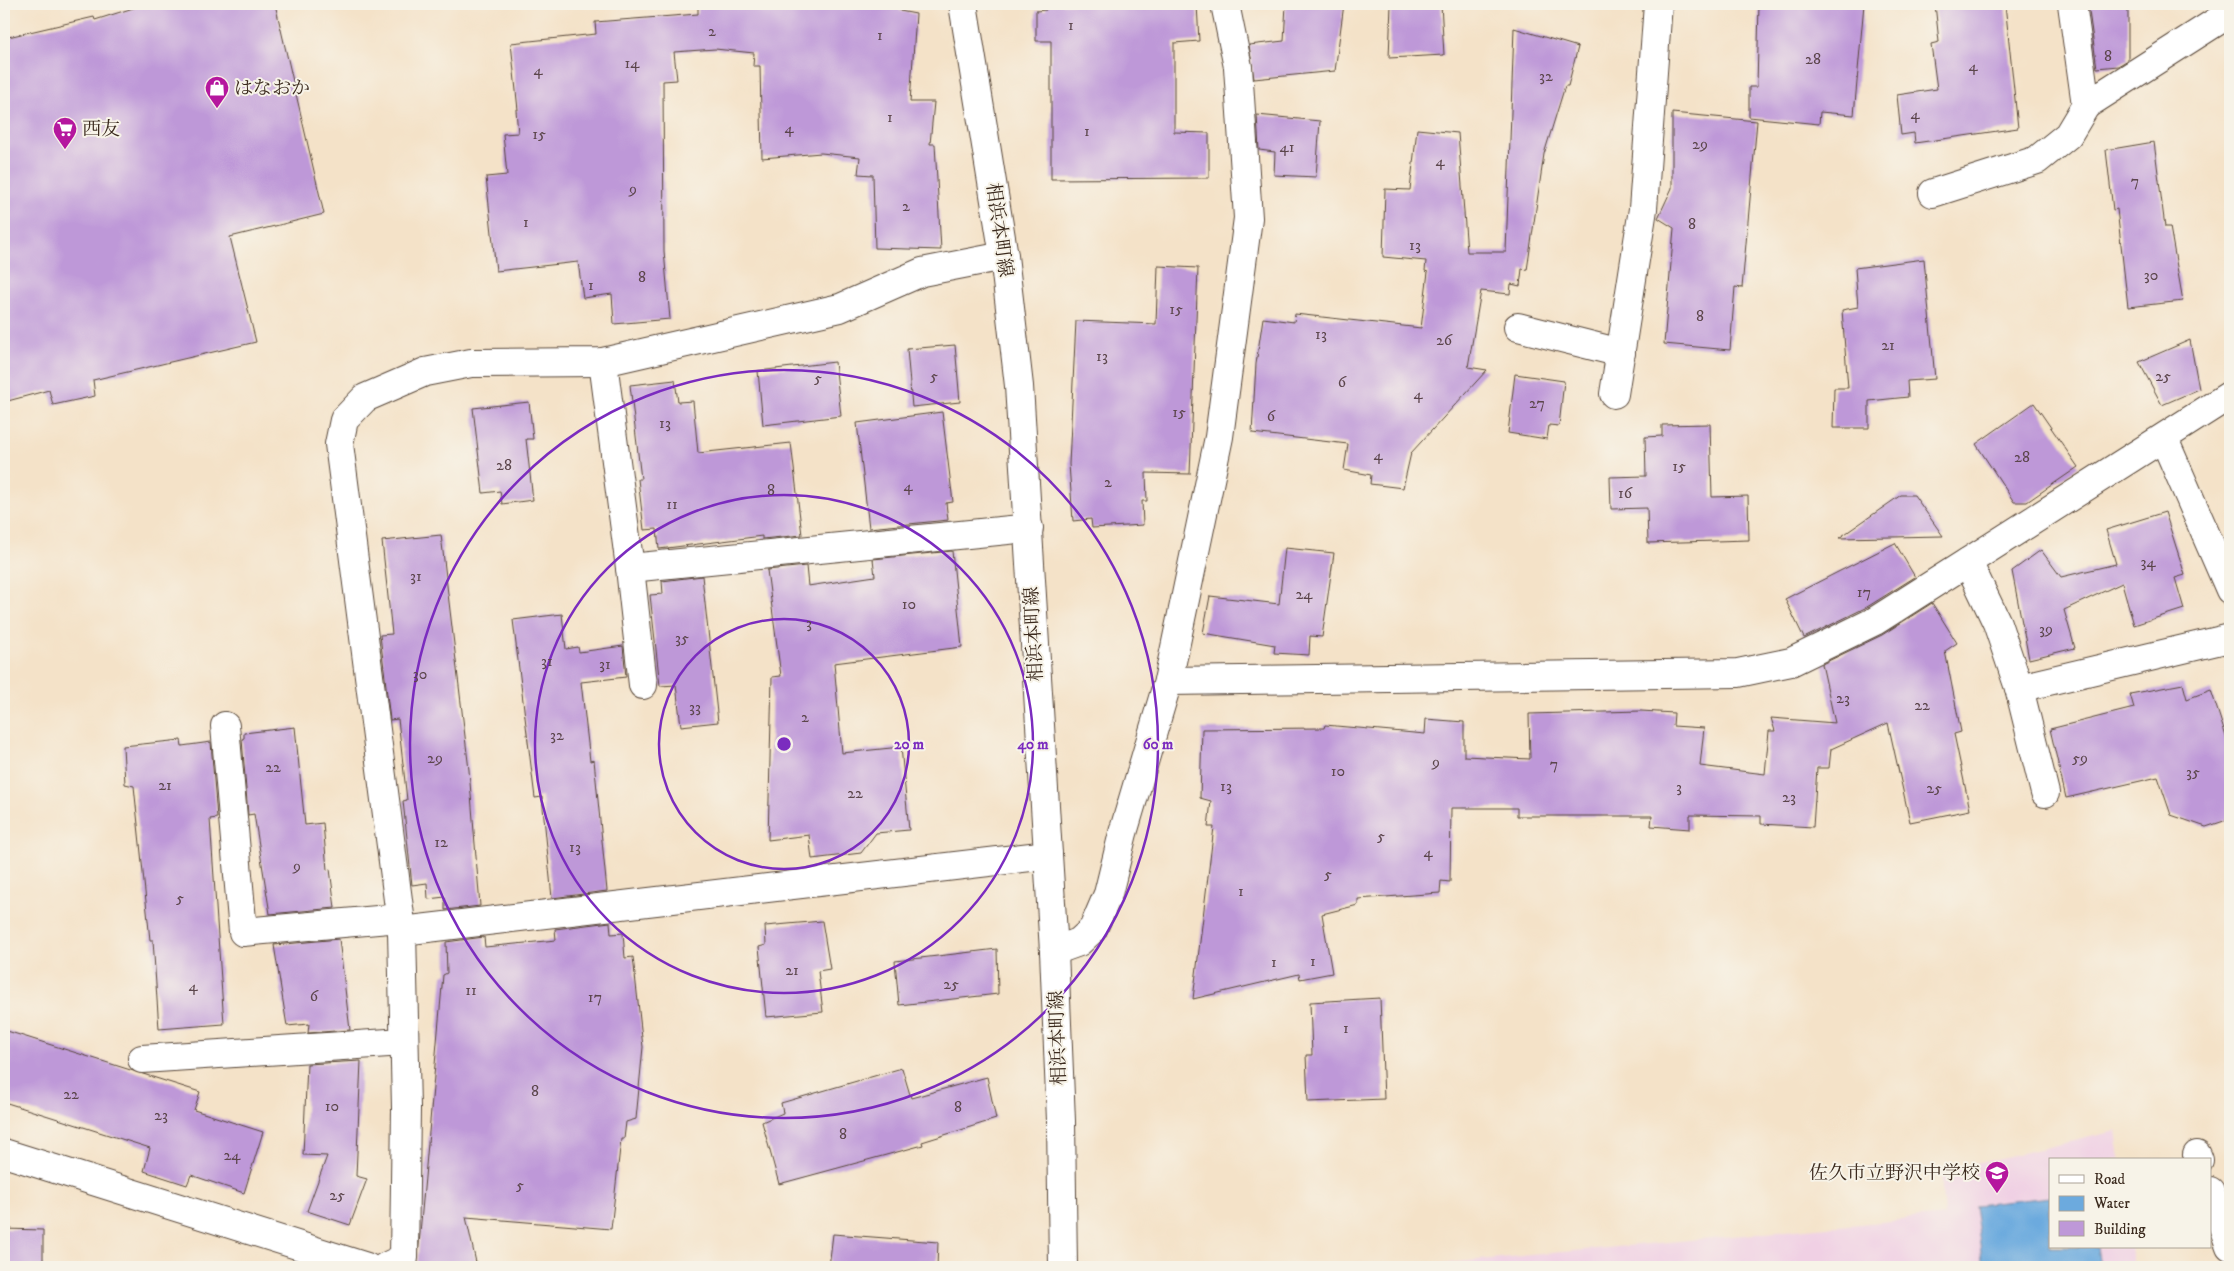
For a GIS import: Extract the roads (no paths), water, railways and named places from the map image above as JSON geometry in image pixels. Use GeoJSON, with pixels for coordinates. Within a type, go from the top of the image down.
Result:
{"type":"FeatureCollection","features":[{"type":"Feature","properties":{"kind":"street","name":"相浜本町線"},"geometry":{"type":"LineString","coordinates":[[963,4],[1004,256],[1020,386],[1054,951],[1061,1122],[1064,1267]]}},
{"type":"Feature","properties":{"kind":"street"},"geometry":{"type":"LineString","coordinates":[[1054,951],[1079,942],[1093,929],[1108,894],[1123,833],[1168,681],[1219,437],[1248,218],[1238,67],[1225,4]]}},
{"type":"Feature","properties":{"kind":"street"},"geometry":{"type":"LineString","coordinates":[[1614,394],[1643,209],[1658,4]]}},
{"type":"Feature","properties":{"kind":"street"},"geometry":{"type":"LineString","coordinates":[[2072,4],[2086,105]]}},
{"type":"Feature","properties":{"kind":"street"},"geometry":{"type":"LineString","coordinates":[[1933,192],[2037,160],[2068,135],[2086,105],[2230,13]]}},
{"type":"Feature","properties":{"kind":"street"},"geometry":{"type":"LineString","coordinates":[[385,1267],[404,1258],[404,1042],[401,924],[339,444],[344,420],[365,398],[425,372],[471,363],[603,362],[840,308],[922,272],[1004,256]]}},
{"type":"Feature","properties":{"kind":"street"},"geometry":{"type":"LineString","coordinates":[[1518,326],[1621,354]]}},
{"type":"Feature","properties":{"kind":"street"},"geometry":{"type":"LineString","coordinates":[[603,362],[643,685]]}},
{"type":"Feature","properties":{"kind":"street"},"geometry":{"type":"LineString","coordinates":[[1168,681],[1738,673],[1791,662],[1876,621],[2164,439],[2230,395]]}},
{"type":"Feature","properties":{"kind":"street"},"geometry":{"type":"LineString","coordinates":[[2164,439],[2230,590]]}},
{"type":"Feature","properties":{"kind":"street"},"geometry":{"type":"LineString","coordinates":[[630,568],[1029,528]]}},
{"type":"Feature","properties":{"kind":"street"},"geometry":{"type":"LineString","coordinates":[[1968,562],[1997,623],[2019,688],[2046,794]]}},
{"type":"Feature","properties":{"kind":"street"},"geometry":{"type":"LineString","coordinates":[[2019,688],[2230,638]]}},
{"type":"Feature","properties":{"kind":"street"},"geometry":{"type":"LineString","coordinates":[[226,726],[243,932],[401,924],[1048,855]]}},
{"type":"Feature","properties":{"kind":"street"},"geometry":{"type":"LineString","coordinates":[[142,1059],[404,1042]]}},
{"type":"Feature","properties":{"kind":"street"},"geometry":{"type":"LineString","coordinates":[[4,1153],[367,1267]]}},
{"type":"Feature","properties":{"kind":"street"},"geometry":{"type":"LineString","coordinates":[[2212,1197],[2230,1246]]}},
{"type":"Feature","properties":{"kind":"water"},"geometry":{"type":"Polygon","coordinates":[[[2049,1197],[2049,1248],[2097,1248],[2100,1267],[1983,1267],[1975,1205],[2049,1197]]]}},
{"type":"Feature","properties":{"kind":"place","name":"はなおか"},"geometry":{"type":"Point","coordinates":[217,109]}},
{"type":"Feature","properties":{"kind":"place","name":"西友"},"geometry":{"type":"Point","coordinates":[65,150]}},
{"type":"Feature","properties":{"kind":"place","name":"佐久市立野沢中学校"},"geometry":{"type":"Point","coordinates":[1997,1194]}}]}
